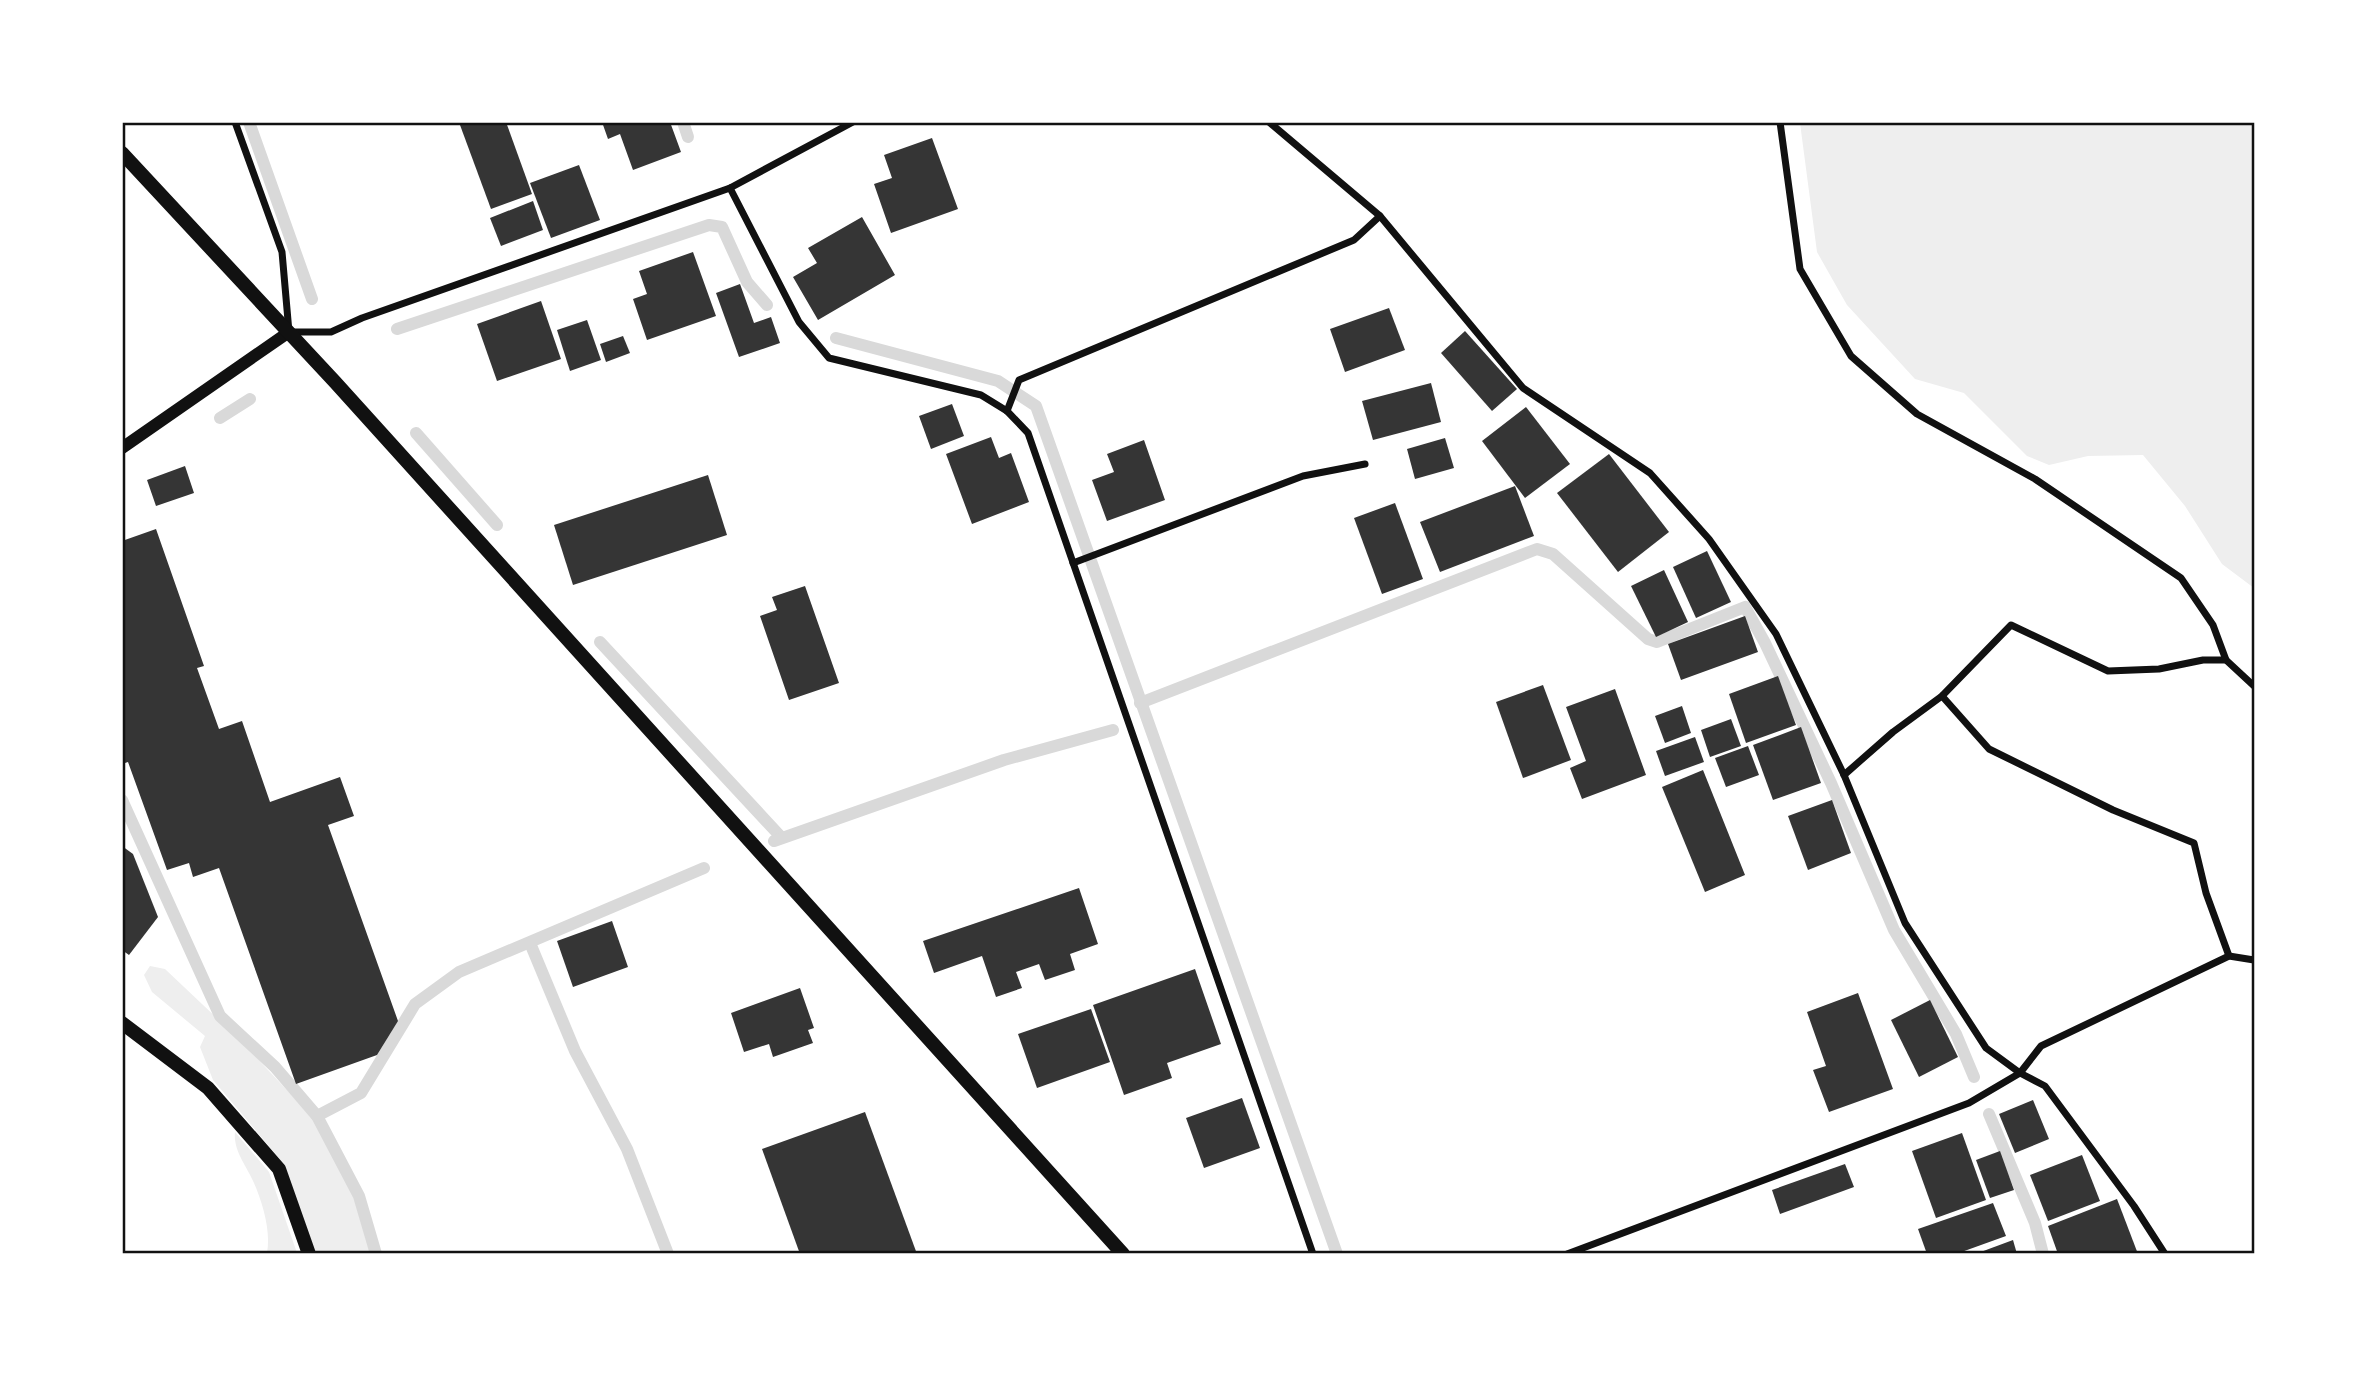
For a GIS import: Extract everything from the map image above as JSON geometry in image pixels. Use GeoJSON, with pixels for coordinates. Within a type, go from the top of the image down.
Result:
{"type":"FeatureCollection","features":[{"type":"Feature","properties":{"kind":"main road"},"geometry":{"type":"LineString","coordinates":[[122,153],[289,332],[1123,1254]]}},
{"type":"Feature","properties":{"kind":"main road"},"geometry":{"type":"LineString","coordinates":[[122,1023],[208,1088],[279,1169],[309,1254]]}},
{"type":"Feature","properties":{"kind":"street"},"geometry":{"type":"LineString","coordinates":[[235,122],[282,252],[289,332]]}},
{"type":"Feature","properties":{"kind":"street"},"geometry":{"type":"LineString","coordinates":[[125,442],[289,332],[331,332],[362,318],[730,188],[853,122]]}},
{"type":"Feature","properties":{"kind":"street"},"geometry":{"type":"LineString","coordinates":[[1269,122],[1380,216],[1523,388],[1650,473],[1709,540],[1776,634],[1844,775],[1905,923],[1986,1048],[2020,1073],[2045,1086],[2134,1206],[2165,1254]]}},
{"type":"Feature","properties":{"kind":"street"},"geometry":{"type":"LineString","coordinates":[[1780,122],[1800,269],[1851,356],[1917,414],[2035,479],[2181,578],[2213,625],[2226,660],[2255,686]]}},
{"type":"Feature","properties":{"kind":"street"},"geometry":{"type":"LineString","coordinates":[[730,188],[799,323],[830,358],[981,395],[1007,411],[1028,433],[1313,1254]]}},
{"type":"Feature","properties":{"kind":"street"},"geometry":{"type":"LineString","coordinates":[[1007,411],[1018,380],[1354,240],[1380,216]]}},
{"type":"Feature","properties":{"kind":"street"},"geometry":{"type":"LineString","coordinates":[[1073,564],[1303,476],[1365,464]]}},
{"type":"Feature","properties":{"kind":"street"},"geometry":{"type":"LineString","coordinates":[[1844,775],[1942,696],[2011,625],[2108,671],[2159,669],[2203,660],[2226,660]]}},
{"type":"Feature","properties":{"kind":"street"},"geometry":{"type":"LineString","coordinates":[[1942,696],[1989,748],[2113,810],[2194,843],[2206,893],[2229,956]]}},
{"type":"Feature","properties":{"kind":"street"},"geometry":{"type":"LineString","coordinates":[[1567,1254],[1969,1103],[2020,1073],[2041,1046],[2229,956],[2255,960]]}},
{"type":"Feature","properties":{"kind":"shaded area"},"geometry":{"type":"Polygon","coordinates":[[[1800,123],[2254,123],[2254,588],[2222,564],[2185,506],[2143,455],[2088,456],[2049,465],[2027,456],[1964,393],[1915,379],[1847,305],[1817,252],[1800,123]]]}},
{"type":"Feature","properties":{"kind":"shaded area"},"geometry":{"type":"Polygon","coordinates":[[[150,966],[165,969],[239,1039],[314,1119],[354,1198],[370,1253],[314,1253],[284,1164],[213,1080],[200,1047],[205,1036],[152,992],[144,975],[150,966]]]}},
{"type":"Feature","properties":{"kind":"shaded area"},"geometry":{"type":"Polygon","coordinates":[[[235,1132],[269,1172],[297,1253],[267,1253],[268,1236],[263,1209],[254,1183],[238,1152],[235,1132]]]}},
{"type":"Feature","properties":{"kind":"building"},"geometry":{"type":"Polygon","coordinates":[[[467,122],[506,122],[532,194],[491,209],[460,125],[467,122]]]}},
{"type":"Feature","properties":{"kind":"building"},"geometry":{"type":"Polygon","coordinates":[[[602,122],[670,122],[681,152],[633,170],[620,134],[608,139],[602,122]]]}},
{"type":"Feature","properties":{"kind":"building"},"geometry":{"type":"Polygon","coordinates":[[[932,138],[958,209],[891,233],[874,184],[892,178],[884,155],[932,138]]]}},
{"type":"Feature","properties":{"kind":"building"},"geometry":{"type":"Polygon","coordinates":[[[579,165],[600,220],[551,238],[530,183],[579,165]]]}},
{"type":"Feature","properties":{"kind":"building"},"geometry":{"type":"Polygon","coordinates":[[[533,201],[543,230],[501,246],[490,218],[533,201]]]}},
{"type":"Feature","properties":{"kind":"building"},"geometry":{"type":"Polygon","coordinates":[[[862,217],[895,275],[818,320],[793,277],[817,263],[808,248],[862,217]]]}},
{"type":"Feature","properties":{"kind":"building"},"geometry":{"type":"Polygon","coordinates":[[[693,252],[716,316],[647,340],[633,299],[647,294],[639,271],[693,252]]]}},
{"type":"Feature","properties":{"kind":"building"},"geometry":{"type":"Polygon","coordinates":[[[740,284],[754,323],[771,317],[780,343],[739,357],[716,293],[740,284]]]}},
{"type":"Feature","properties":{"kind":"building"},"geometry":{"type":"Polygon","coordinates":[[[541,301],[561,359],[497,381],[477,324],[541,301]]]}},
{"type":"Feature","properties":{"kind":"building"},"geometry":{"type":"Polygon","coordinates":[[[1389,308],[1405,350],[1345,372],[1330,329],[1389,308]]]}},
{"type":"Feature","properties":{"kind":"building"},"geometry":{"type":"Polygon","coordinates":[[[587,320],[601,360],[570,371],[557,330],[587,320]]]}},
{"type":"Feature","properties":{"kind":"building"},"geometry":{"type":"Polygon","coordinates":[[[1465,331],[1517,389],[1492,411],[1441,353],[1465,331]]]}},
{"type":"Feature","properties":{"kind":"building"},"geometry":{"type":"Polygon","coordinates":[[[623,336],[630,353],[606,362],[600,344],[623,336]]]}},
{"type":"Feature","properties":{"kind":"building"},"geometry":{"type":"Polygon","coordinates":[[[1431,383],[1441,422],[1373,440],[1362,401],[1431,383]]]}},
{"type":"Feature","properties":{"kind":"building"},"geometry":{"type":"Polygon","coordinates":[[[952,404],[964,436],[931,449],[919,416],[952,404]]]}},
{"type":"Feature","properties":{"kind":"building"},"geometry":{"type":"Polygon","coordinates":[[[1526,407],[1570,464],[1525,498],[1482,441],[1526,407]]]}},
{"type":"Feature","properties":{"kind":"building"},"geometry":{"type":"Polygon","coordinates":[[[991,437],[999,458],[1011,453],[1029,502],[972,524],[946,454],[991,437]]]}},
{"type":"Feature","properties":{"kind":"building"},"geometry":{"type":"Polygon","coordinates":[[[1445,438],[1454,468],[1415,479],[1407,449],[1445,438]]]}},
{"type":"Feature","properties":{"kind":"building"},"geometry":{"type":"Polygon","coordinates":[[[1144,440],[1165,500],[1107,521],[1092,480],[1114,472],[1107,454],[1144,440]]]}},
{"type":"Feature","properties":{"kind":"building"},"geometry":{"type":"Polygon","coordinates":[[[1609,454],[1669,532],[1618,572],[1557,493],[1609,454]]]}},
{"type":"Feature","properties":{"kind":"building"},"geometry":{"type":"Polygon","coordinates":[[[185,466],[194,493],[156,506],[147,480],[185,466]]]}},
{"type":"Feature","properties":{"kind":"building"},"geometry":{"type":"Polygon","coordinates":[[[708,475],[727,535],[573,585],[554,525],[708,475]]]}},
{"type":"Feature","properties":{"kind":"building"},"geometry":{"type":"Polygon","coordinates":[[[1515,486],[1534,536],[1440,572],[1420,522],[1515,486]]]}},
{"type":"Feature","properties":{"kind":"building"},"geometry":{"type":"Polygon","coordinates":[[[1395,503],[1423,579],[1382,594],[1354,518],[1395,503]]]}},
{"type":"Feature","properties":{"kind":"building"},"geometry":{"type":"Polygon","coordinates":[[[156,529],[204,666],[197,668],[219,729],[242,721],[270,802],[340,777],[354,816],[328,825],[398,1021],[377,1055],[296,1084],[219,868],[193,877],[189,863],[167,870],[128,762],[122,764],[122,541],[156,529]]]}},
{"type":"Feature","properties":{"kind":"building"},"geometry":{"type":"Polygon","coordinates":[[[1707,551],[1731,602],[1696,618],[1673,567],[1707,551]]]}},
{"type":"Feature","properties":{"kind":"building"},"geometry":{"type":"Polygon","coordinates":[[[1664,570],[1688,622],[1656,637],[1631,586],[1664,570]]]}},
{"type":"Feature","properties":{"kind":"building"},"geometry":{"type":"Polygon","coordinates":[[[805,586],[839,683],[789,700],[760,616],[777,610],[772,597],[805,586]]]}},
{"type":"Feature","properties":{"kind":"building"},"geometry":{"type":"Polygon","coordinates":[[[1745,616],[1758,652],[1681,680],[1668,644],[1745,616]]]}},
{"type":"Feature","properties":{"kind":"building"},"geometry":{"type":"Polygon","coordinates":[[[1778,676],[1796,725],[1746,743],[1729,694],[1778,676]]]}},
{"type":"Feature","properties":{"kind":"building"},"geometry":{"type":"Polygon","coordinates":[[[1543,685],[1571,760],[1523,778],[1496,702],[1543,685]]]}},
{"type":"Feature","properties":{"kind":"building"},"geometry":{"type":"Polygon","coordinates":[[[1615,689],[1646,775],[1582,799],[1570,768],[1586,761],[1566,707],[1615,689]]]}},
{"type":"Feature","properties":{"kind":"building"},"geometry":{"type":"Polygon","coordinates":[[[1682,706],[1691,733],[1665,743],[1655,716],[1682,706]]]}},
{"type":"Feature","properties":{"kind":"building"},"geometry":{"type":"Polygon","coordinates":[[[1731,719],[1741,746],[1710,757],[1701,730],[1731,719]]]}},
{"type":"Feature","properties":{"kind":"building"},"geometry":{"type":"Polygon","coordinates":[[[1801,727],[1821,783],[1773,800],[1753,745],[1801,727]]]}},
{"type":"Feature","properties":{"kind":"building"},"geometry":{"type":"Polygon","coordinates":[[[1695,737],[1704,762],[1665,776],[1656,751],[1695,737]]]}},
{"type":"Feature","properties":{"kind":"building"},"geometry":{"type":"Polygon","coordinates":[[[1748,746],[1759,775],[1726,787],[1715,758],[1748,746]]]}},
{"type":"Feature","properties":{"kind":"building"},"geometry":{"type":"Polygon","coordinates":[[[1703,770],[1745,875],[1705,892],[1662,787],[1703,770]]]}},
{"type":"Feature","properties":{"kind":"building"},"geometry":{"type":"Polygon","coordinates":[[[1832,800],[1851,853],[1808,870],[1788,816],[1832,800]]]}},
{"type":"Feature","properties":{"kind":"building"},"geometry":{"type":"Polygon","coordinates":[[[122,846],[133,854],[158,917],[129,955],[122,950],[122,846]]]}},
{"type":"Feature","properties":{"kind":"building"},"geometry":{"type":"Polygon","coordinates":[[[1079,888],[1098,944],[1070,954],[1075,970],[1045,980],[1039,964],[1016,972],[1022,988],[996,997],[982,956],[934,973],[923,941],[1079,888]]]}},
{"type":"Feature","properties":{"kind":"building"},"geometry":{"type":"Polygon","coordinates":[[[612,921],[628,967],[573,987],[557,941],[612,921]]]}},
{"type":"Feature","properties":{"kind":"building"},"geometry":{"type":"Polygon","coordinates":[[[1195,969],[1221,1044],[1167,1063],[1172,1078],[1124,1095],[1093,1005],[1195,969]]]}},
{"type":"Feature","properties":{"kind":"building"},"geometry":{"type":"Polygon","coordinates":[[[800,988],[814,1028],[808,1030],[813,1043],[773,1057],[769,1044],[744,1052],[731,1013],[800,988]]]}},
{"type":"Feature","properties":{"kind":"building"},"geometry":{"type":"Polygon","coordinates":[[[1858,993],[1893,1089],[1829,1112],[1813,1070],[1826,1066],[1807,1012],[1858,993]]]}},
{"type":"Feature","properties":{"kind":"building"},"geometry":{"type":"Polygon","coordinates":[[[1930,1000],[1958,1057],[1919,1077],[1891,1020],[1930,1000]]]}},
{"type":"Feature","properties":{"kind":"building"},"geometry":{"type":"Polygon","coordinates":[[[1091,1009],[1110,1062],[1037,1088],[1018,1034],[1091,1009]]]}},
{"type":"Feature","properties":{"kind":"building"},"geometry":{"type":"Polygon","coordinates":[[[1242,1098],[1260,1148],[1204,1168],[1186,1118],[1242,1098]]]}},
{"type":"Feature","properties":{"kind":"building"},"geometry":{"type":"Polygon","coordinates":[[[2033,1100],[2049,1139],[2015,1153],[1999,1114],[2033,1100]]]}},
{"type":"Feature","properties":{"kind":"building"},"geometry":{"type":"Polygon","coordinates":[[[865,1112],[917,1254],[800,1254],[762,1149],[865,1112]]]}},
{"type":"Feature","properties":{"kind":"building"},"geometry":{"type":"Polygon","coordinates":[[[1962,1133],[1986,1200],[1936,1218],[1912,1151],[1962,1133]]]}},
{"type":"Feature","properties":{"kind":"building"},"geometry":{"type":"Polygon","coordinates":[[[2000,1151],[2014,1190],[1990,1198],[1976,1160],[2000,1151]]]}},
{"type":"Feature","properties":{"kind":"building"},"geometry":{"type":"Polygon","coordinates":[[[2082,1155],[2100,1201],[2048,1221],[2030,1175],[2082,1155]]]}},
{"type":"Feature","properties":{"kind":"building"},"geometry":{"type":"Polygon","coordinates":[[[1845,1164],[1854,1187],[1780,1214],[1772,1190],[1845,1164]]]}},
{"type":"Feature","properties":{"kind":"building"},"geometry":{"type":"Polygon","coordinates":[[[2117,1199],[2138,1254],[2058,1254],[2048,1226],[2117,1199]]]}},
{"type":"Feature","properties":{"kind":"building"},"geometry":{"type":"Polygon","coordinates":[[[1993,1203],[2006,1236],[1956,1254],[1927,1254],[1918,1229],[1993,1203]]]}},
{"type":"Feature","properties":{"kind":"building"},"geometry":{"type":"Polygon","coordinates":[[[2013,1240],[2017,1254],[1978,1254],[1978,1253],[2013,1240]]]}},
{"type":"Feature","properties":{"kind":"waterway"},"geometry":{"type":"LineString","coordinates":[[249,122],[312,299]]}},
{"type":"Feature","properties":{"kind":"waterway"},"geometry":{"type":"LineString","coordinates":[[683,122],[688,137]]}},
{"type":"Feature","properties":{"kind":"waterway"},"geometry":{"type":"LineString","coordinates":[[397,329],[709,225],[722,227],[747,282],[767,305]]}},
{"type":"Feature","properties":{"kind":"waterway"},"geometry":{"type":"LineString","coordinates":[[836,338],[998,381],[1036,406],[1337,1254]]}},
{"type":"Feature","properties":{"kind":"waterway"},"geometry":{"type":"LineString","coordinates":[[220,418],[250,399]]}},
{"type":"Feature","properties":{"kind":"waterway"},"geometry":{"type":"LineString","coordinates":[[416,433],[497,525]]}},
{"type":"Feature","properties":{"kind":"waterway"},"geometry":{"type":"LineString","coordinates":[[1140,703],[1537,549],[1553,554],[1648,639],[1657,642],[1745,607],[1765,643],[1831,783],[1894,930],[1956,1034],[1974,1077]]}},
{"type":"Feature","properties":{"kind":"waterway"},"geometry":{"type":"LineString","coordinates":[[600,642],[781,837]]}},
{"type":"Feature","properties":{"kind":"waterway"},"geometry":{"type":"LineString","coordinates":[[774,841],[1004,760],[1113,730]]}},
{"type":"Feature","properties":{"kind":"waterway"},"geometry":{"type":"LineString","coordinates":[[122,800],[220,1016],[275,1067],[317,1116],[359,1196],[376,1254]]}},
{"type":"Feature","properties":{"kind":"waterway"},"geometry":{"type":"LineString","coordinates":[[317,1116],[361,1093],[415,1004],[459,972],[704,868]]}},
{"type":"Feature","properties":{"kind":"waterway"},"geometry":{"type":"LineString","coordinates":[[530,943],[575,1051],[627,1149],[668,1254]]}},
{"type":"Feature","properties":{"kind":"waterway"},"geometry":{"type":"LineString","coordinates":[[1989,1114],[2035,1223],[2043,1254]]}}]}
